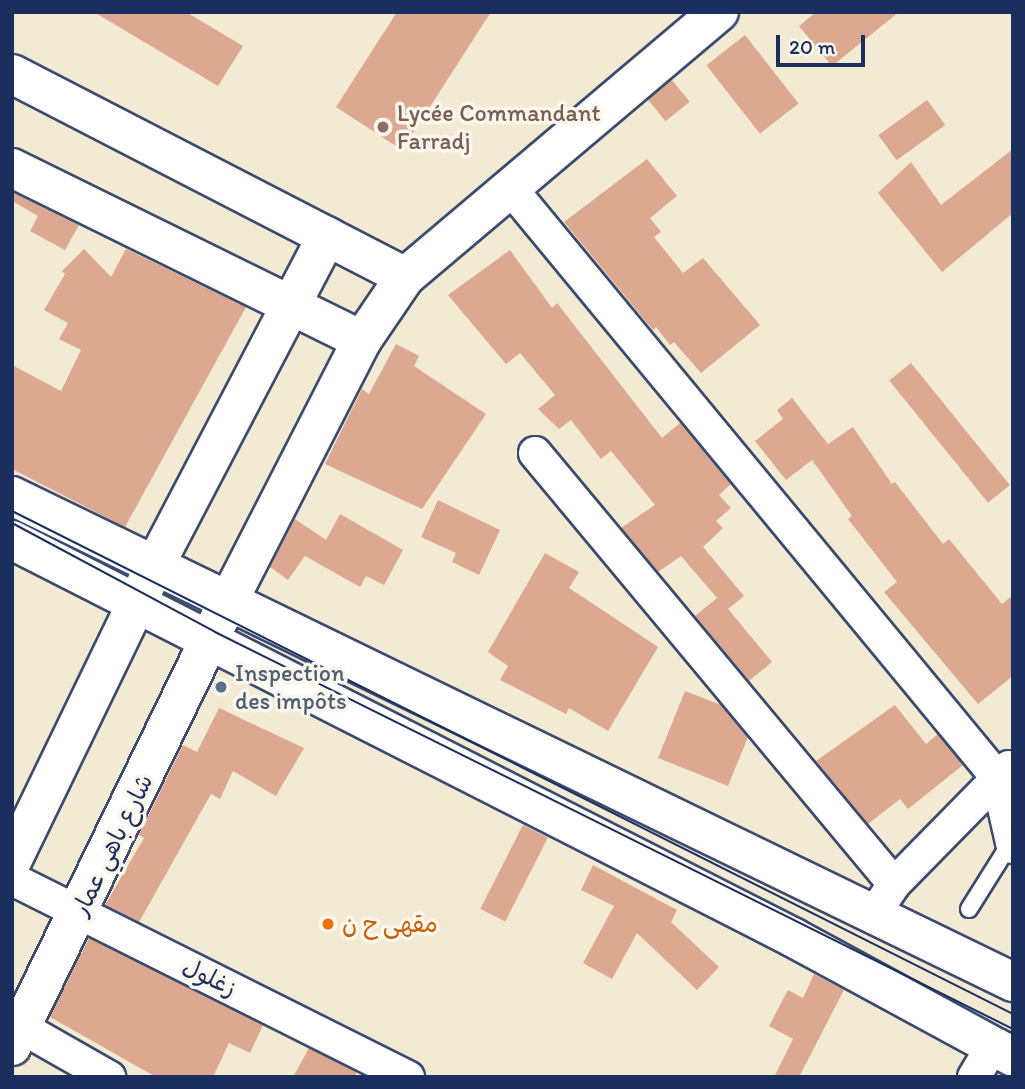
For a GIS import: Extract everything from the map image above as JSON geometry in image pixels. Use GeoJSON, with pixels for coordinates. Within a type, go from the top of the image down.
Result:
{"type":"FeatureCollection","features":[{"type":"Feature","properties":{"kind":"main road","name":"شارع باهي عمار"},"geometry":{"type":"LineString","coordinates":[[16,1032],[80,912],[211,643],[229,600],[362,340],[405,277],[512,190],[719,12]]}},
{"type":"Feature","properties":{"kind":"main road"},"geometry":{"type":"LineString","coordinates":[[12,74],[405,277]]}},
{"type":"Feature","properties":{"kind":"main road"},"geometry":{"type":"LineString","coordinates":[[12,168],[362,340]]}},
{"type":"Feature","properties":{"kind":"main road"},"geometry":{"type":"LineString","coordinates":[[12,861],[155,565],[327,236]]}},
{"type":"Feature","properties":{"kind":"main road"},"geometry":{"type":"LineString","coordinates":[[12,496],[1013,982]]}},
{"type":"Feature","properties":{"kind":"main road"},"geometry":{"type":"LineString","coordinates":[[12,540],[794,938],[993,1060]]}},
{"type":"Feature","properties":{"kind":"street"},"geometry":{"type":"LineString","coordinates":[[512,190],[1005,770],[1012,845]]}},
{"type":"Feature","properties":{"kind":"street"},"geometry":{"type":"LineString","coordinates":[[535,453],[894,884]]}},
{"type":"Feature","properties":{"kind":"street"},"geometry":{"type":"LineString","coordinates":[[873,916],[894,884],[1005,770]]}},
{"type":"Feature","properties":{"kind":"street","name":"زغلول"},"geometry":{"type":"LineString","coordinates":[[12,879],[408,1077]]}},
{"type":"Feature","properties":{"kind":"street"},"geometry":{"type":"LineString","coordinates":[[16,1032],[109,1077]]}},
{"type":"Feature","properties":{"kind":"lane"},"geometry":{"type":"LineString","coordinates":[[969,909],[1012,845]]}},
{"type":"Feature","properties":{"kind":"building"},"geometry":{"type":"Polygon","coordinates":[[[94,12],[186,12],[243,46],[218,86],[94,12]]]}},
{"type":"Feature","properties":{"kind":"building"},"geometry":{"type":"Polygon","coordinates":[[[397,12],[491,12],[402,150],[336,107],[397,12]]]}},
{"type":"Feature","properties":{"kind":"building"},"geometry":{"type":"Polygon","coordinates":[[[816,12],[899,12],[832,66],[799,26],[816,12]]]}},
{"type":"Feature","properties":{"kind":"building"},"geometry":{"type":"Polygon","coordinates":[[[745,35],[799,104],[760,134],[706,65],[745,35]]]}},
{"type":"Feature","properties":{"kind":"building"},"geometry":{"type":"Polygon","coordinates":[[[672,80],[690,102],[666,121],[648,100],[672,80]]]}},
{"type":"Feature","properties":{"kind":"building"},"geometry":{"type":"Polygon","coordinates":[[[927,100],[945,125],[897,160],[878,135],[927,100]]]}},
{"type":"Feature","properties":{"kind":"building"},"geometry":{"type":"Polygon","coordinates":[[[1013,149],[1013,213],[942,272],[878,193],[911,162],[941,205],[1013,149]]]}},
{"type":"Feature","properties":{"kind":"building"},"geometry":{"type":"Polygon","coordinates":[[[647,159],[677,196],[650,218],[661,232],[654,237],[683,273],[703,258],[760,325],[701,373],[674,342],[670,345],[656,327],[653,330],[564,222],[647,159]]]}},
{"type":"Feature","properties":{"kind":"building"},"geometry":{"type":"Polygon","coordinates":[[[12,192],[79,225],[65,250],[30,231],[38,216],[12,201],[12,192]]]}},
{"type":"Feature","properties":{"kind":"building"},"geometry":{"type":"Polygon","coordinates":[[[84,249],[111,277],[126,249],[246,307],[125,527],[12,469],[12,365],[61,391],[81,350],[59,339],[68,323],[44,310],[65,274],[62,271],[84,249]]]}},
{"type":"Feature","properties":{"kind":"building"},"geometry":{"type":"Polygon","coordinates":[[[510,250],[552,308],[557,303],[662,438],[680,423],[731,484],[719,495],[731,508],[716,521],[723,528],[703,547],[744,596],[728,609],[772,662],[749,681],[695,616],[717,598],[681,556],[658,572],[621,528],[655,505],[611,451],[601,459],[571,420],[559,429],[538,409],[555,395],[520,353],[506,364],[448,295],[510,250]]]}},
{"type":"Feature","properties":{"kind":"building"},"geometry":{"type":"Polygon","coordinates":[[[396,344],[419,356],[414,366],[486,414],[422,509],[325,464],[362,389],[369,394],[396,344]]]}},
{"type":"Feature","properties":{"kind":"building"},"geometry":{"type":"Polygon","coordinates":[[[911,363],[1010,485],[988,503],[889,381],[911,363]]]}},
{"type":"Feature","properties":{"kind":"building"},"geometry":{"type":"Polygon","coordinates":[[[792,398],[828,444],[853,427],[892,484],[895,482],[943,544],[949,539],[1002,604],[1013,595],[1013,676],[978,704],[884,592],[897,582],[848,519],[852,516],[812,460],[786,480],[755,441],[783,419],[777,410],[792,398]]]}},
{"type":"Feature","properties":{"kind":"building"},"geometry":{"type":"Polygon","coordinates":[[[438,500],[500,530],[479,575],[452,562],[456,553],[421,537],[438,500]]]}},
{"type":"Feature","properties":{"kind":"building"},"geometry":{"type":"Polygon","coordinates":[[[340,514],[403,550],[384,585],[366,576],[360,587],[305,556],[288,580],[270,567],[295,519],[326,540],[340,514]]]}},
{"type":"Feature","properties":{"kind":"building"},"geometry":{"type":"Polygon","coordinates":[[[545,553],[579,572],[569,588],[658,647],[608,731],[569,708],[566,714],[500,680],[508,666],[488,652],[545,553]]]}},
{"type":"Feature","properties":{"kind":"building"},"geometry":{"type":"Polygon","coordinates":[[[685,691],[721,705],[748,737],[728,786],[658,758],[685,691]]]}},
{"type":"Feature","properties":{"kind":"building"},"geometry":{"type":"Polygon","coordinates":[[[895,705],[926,744],[938,734],[963,765],[908,809],[900,799],[868,824],[816,761],[895,705]]]}},
{"type":"Feature","properties":{"kind":"building"},"geometry":{"type":"Polygon","coordinates":[[[219,708],[304,748],[276,796],[233,771],[220,799],[211,794],[139,922],[105,905],[144,838],[139,835],[183,745],[197,752],[219,708]]]}},
{"type":"Feature","properties":{"kind":"building"},"geometry":{"type":"Polygon","coordinates":[[[523,825],[548,838],[505,921],[480,909],[523,825]]]}},
{"type":"Feature","properties":{"kind":"building"},"geometry":{"type":"Polygon","coordinates":[[[593,865],[677,910],[671,922],[719,967],[697,990],[637,933],[612,979],[583,963],[614,906],[581,890],[593,865]]]}},
{"type":"Feature","properties":{"kind":"building"},"geometry":{"type":"Polygon","coordinates":[[[89,938],[263,1025],[250,1053],[229,1043],[213,1077],[156,1077],[50,1017],[89,938]]]}},
{"type":"Feature","properties":{"kind":"building"},"geometry":{"type":"Polygon","coordinates":[[[814,974],[844,990],[799,1077],[774,1077],[793,1039],[769,1026],[788,990],[803,998],[814,974]]]}},
{"type":"Feature","properties":{"kind":"building"},"geometry":{"type":"Polygon","coordinates":[[[309,1048],[357,1072],[354,1077],[293,1077],[309,1048]]]}},
{"type":"Feature","properties":{"kind":"tram line"},"geometry":{"type":"LineString","coordinates":[[12,511],[1013,1014]]}},
{"type":"Feature","properties":{"kind":"tram line"},"geometry":{"type":"LineString","coordinates":[[12,523],[215,632],[1013,1029]]}},
{"type":"Feature","properties":{"kind":"place","name":"Lycée Commandant Farradj"},"geometry":{"type":"Point","coordinates":[383,127]}},
{"type":"Feature","properties":{"kind":"place","name":"Inspection des impôts"},"geometry":{"type":"Point","coordinates":[221,687]}},
{"type":"Feature","properties":{"kind":"place","name":"مقهى ح ن"},"geometry":{"type":"Point","coordinates":[328,924]}}]}
